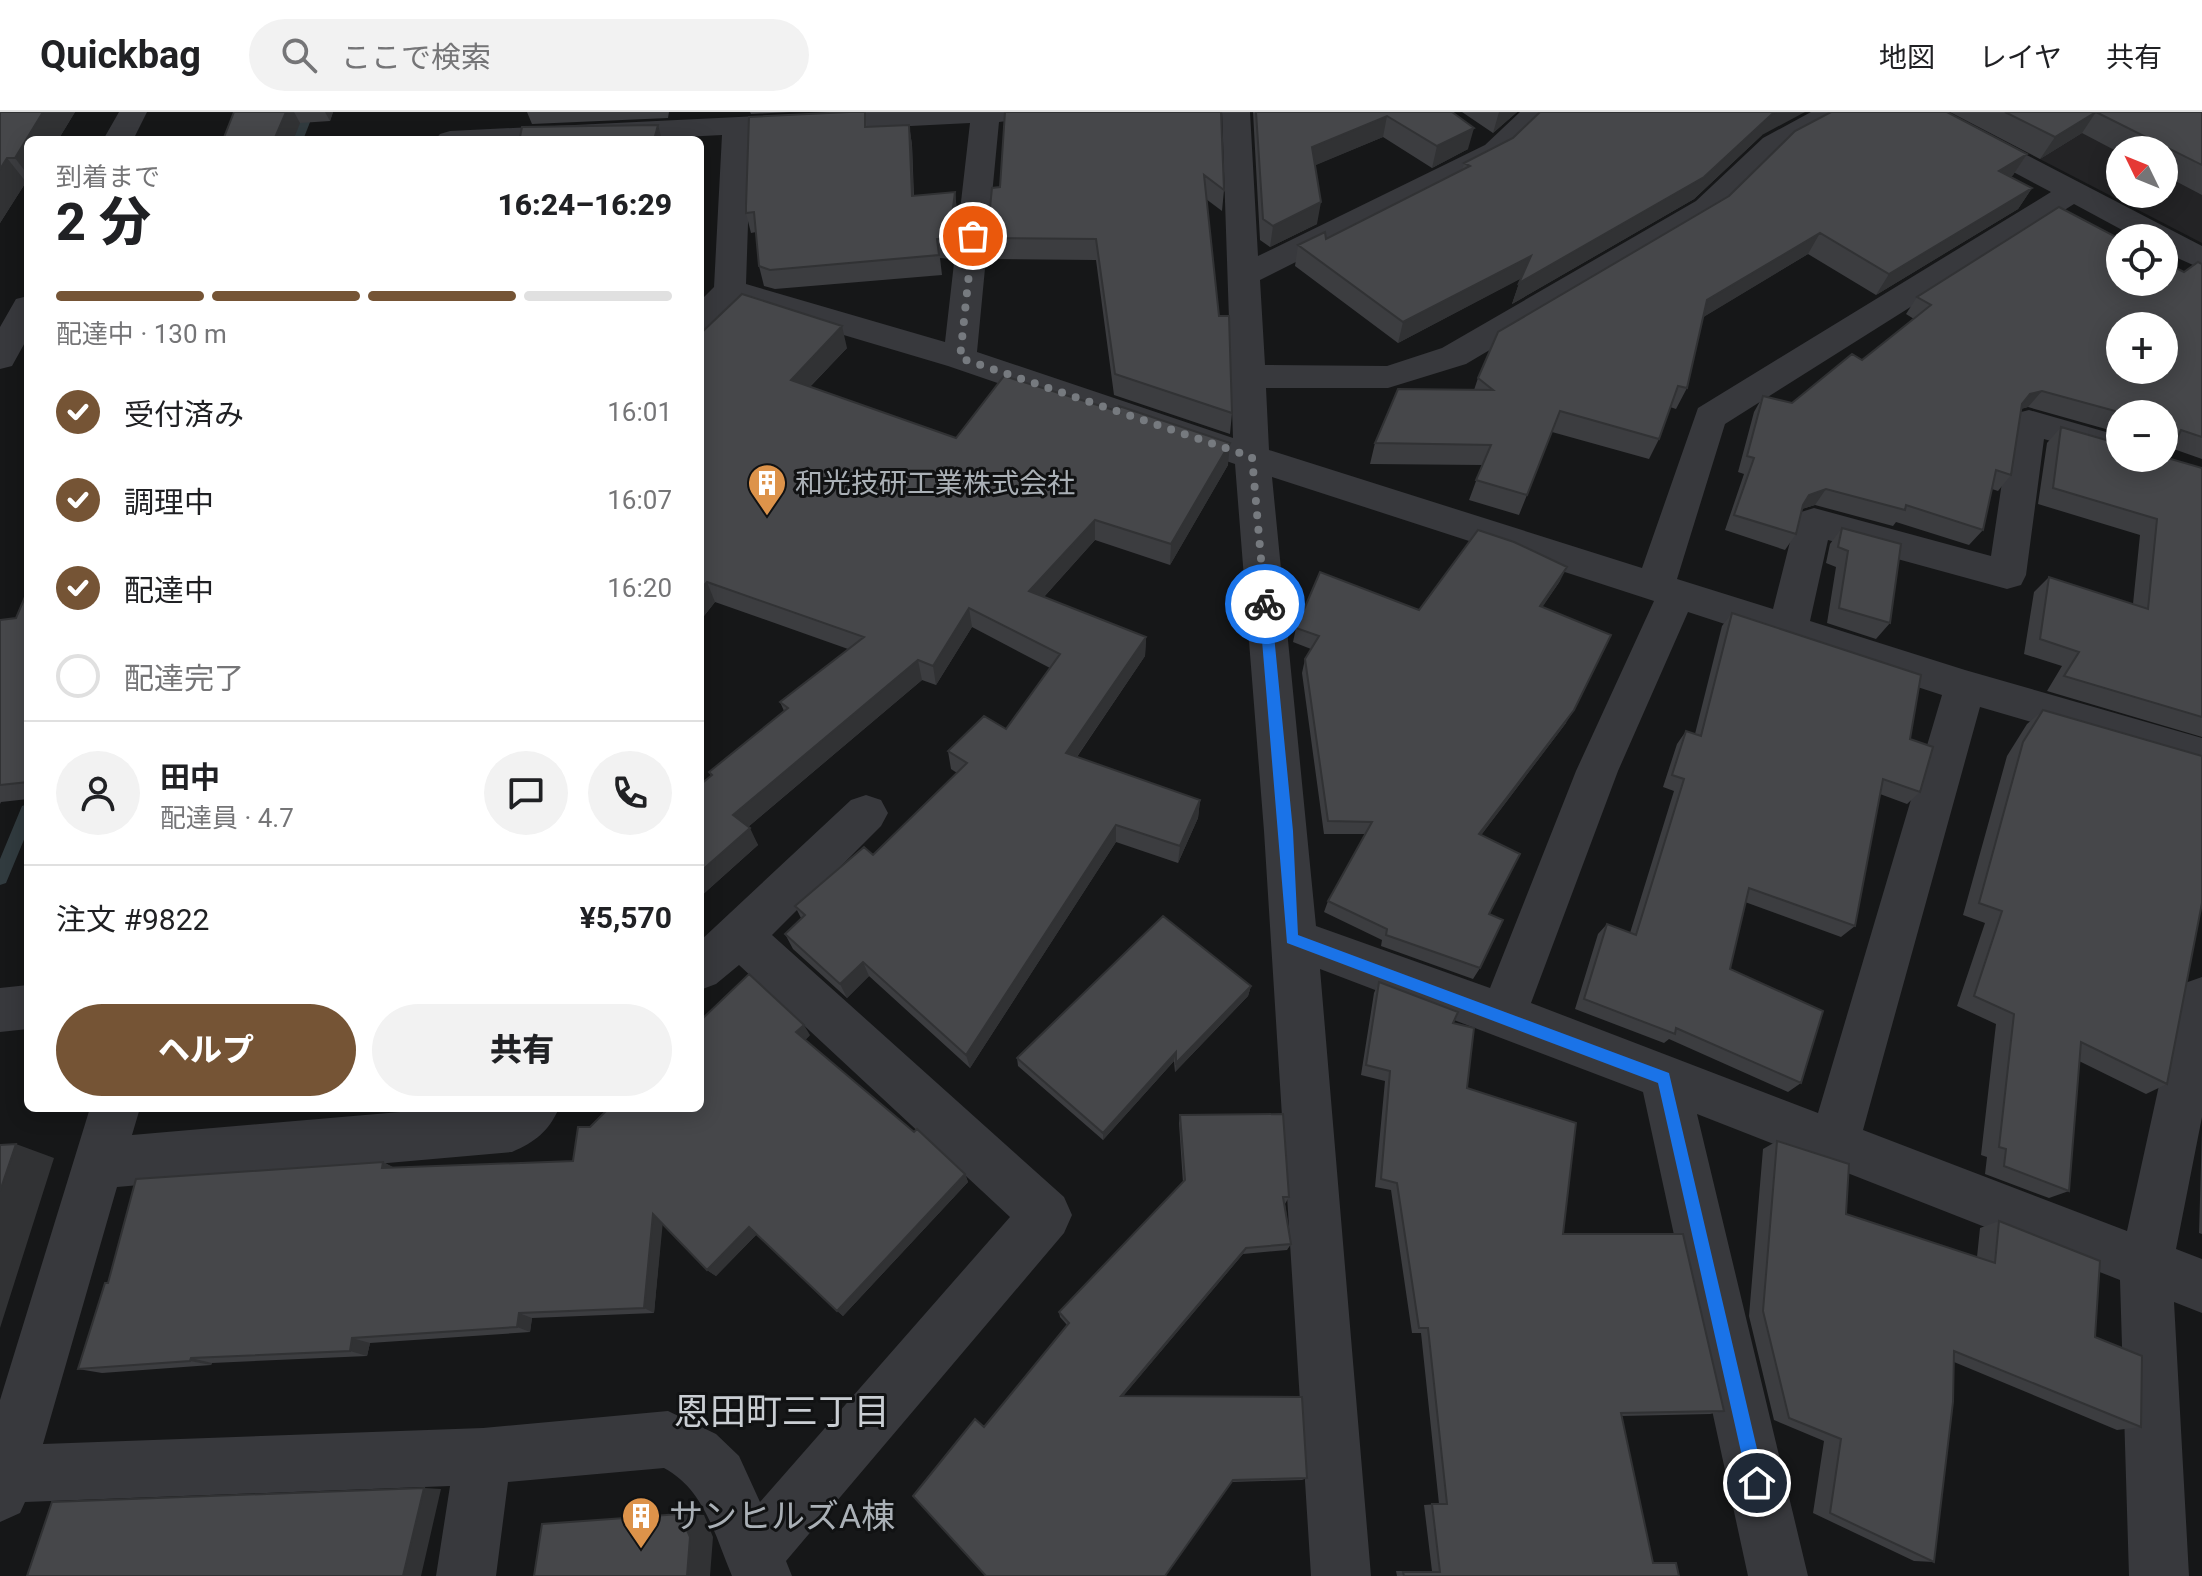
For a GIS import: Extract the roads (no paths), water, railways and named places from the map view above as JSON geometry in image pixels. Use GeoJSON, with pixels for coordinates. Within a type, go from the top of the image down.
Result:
{"type":"FeatureCollection","features":[{"type":"Feature","properties":{"kind":"street"},"geometry":{"type":"LineString","coordinates":[[120,136],[133,112]]}},
{"type":"Feature","properties":{"kind":"street"},"geometry":{"type":"LineString","coordinates":[[451,136],[455,112]]}},
{"type":"Feature","properties":{"kind":"street"},"geometry":{"type":"LineString","coordinates":[[546,136],[1019,112]]}},
{"type":"Feature","properties":{"kind":"street"},"geometry":{"type":"LineString","coordinates":[[1236,112],[1252,457],[1286,831],[1341,1576]]}},
{"type":"Feature","properties":{"kind":"street"},"geometry":{"type":"LineString","coordinates":[[1245,275],[1537,112]]}},
{"type":"Feature","properties":{"kind":"street"},"geometry":{"type":"LineString","coordinates":[[1248,376],[1388,377],[1454,356],[1707,208],[1773,144],[1832,112]]}},
{"type":"Feature","properties":{"kind":"street"},"geometry":{"type":"LineString","coordinates":[[1922,112],[2134,224]]}},
{"type":"Feature","properties":{"kind":"street"},"geometry":{"type":"LineString","coordinates":[[960,358],[985,114]]}},
{"type":"Feature","properties":{"kind":"street"},"geometry":{"type":"LineString","coordinates":[[704,316],[730,290],[737,128]]}},
{"type":"Feature","properties":{"kind":"street"},"geometry":{"type":"LineString","coordinates":[[1503,1015],[1666,590],[1710,417],[2072,192]]}},
{"type":"Feature","properties":{"kind":"street"},"geometry":{"type":"LineString","coordinates":[[2178,247],[2202,259]]}},
{"type":"Feature","properties":{"kind":"street"},"geometry":{"type":"LineString","coordinates":[[730,290],[960,358],[1252,457],[1965,686],[2202,755]]}},
{"type":"Feature","properties":{"kind":"street"},"geometry":{"type":"LineString","coordinates":[[0,358],[24,313]]}},
{"type":"Feature","properties":{"kind":"street"},"geometry":{"type":"LineString","coordinates":[[1788,629],[1814,522],[2007,575],[2029,422],[2106,445]]}},
{"type":"Feature","properties":{"kind":"street"},"geometry":{"type":"LineString","coordinates":[[1834,1145],[1965,686]]}},
{"type":"Feature","properties":{"kind":"street"},"geometry":{"type":"LineString","coordinates":[[704,966],[740,936],[866,813]]}},
{"type":"Feature","properties":{"kind":"street"},"geometry":{"type":"LineString","coordinates":[[114,1112],[3,1483],[483,1456],[668,1439],[696,1454],[719,1476],[757,1565],[1046,1215],[740,936]]}},
{"type":"Feature","properties":{"kind":"street"},"geometry":{"type":"LineString","coordinates":[[1292,938],[1503,1015],[2202,1286]]}},
{"type":"Feature","properties":{"kind":"street"},"geometry":{"type":"LineString","coordinates":[[2159,1576],[2146,1265],[2202,999]]}},
{"type":"Feature","properties":{"kind":"street"},"geometry":{"type":"LineString","coordinates":[[0,1010],[24,1007]]}},
{"type":"Feature","properties":{"kind":"street"},"geometry":{"type":"LineString","coordinates":[[1664,1078],[1778,1576]]}},
{"type":"Feature","properties":{"kind":"street"},"geometry":{"type":"LineString","coordinates":[[99,1163],[512,1127],[529,1112]]}},
{"type":"Feature","properties":{"kind":"street"},"geometry":{"type":"LineString","coordinates":[[466,1576],[483,1456]]}},
{"type":"Feature","properties":{"kind":"waterway"},"geometry":{"type":"LineString","coordinates":[[300,136],[309,112]]}},
{"type":"Feature","properties":{"kind":"waterway"},"geometry":{"type":"LineString","coordinates":[[0,878],[24,821]]}},
{"type":"Feature","properties":{"kind":"place","name":"和光技研工業株式会社"},"geometry":{"type":"Point","coordinates":[767,517]}},
{"type":"Feature","properties":{"kind":"place","name":"サンヒルズA棟"},"geometry":{"type":"Point","coordinates":[641,1550]}},
{"type":"Feature","properties":{"kind":"district","name":"恩田町三丁目"},"geometry":{"type":"Point","coordinates":[782,1412]}}]}
